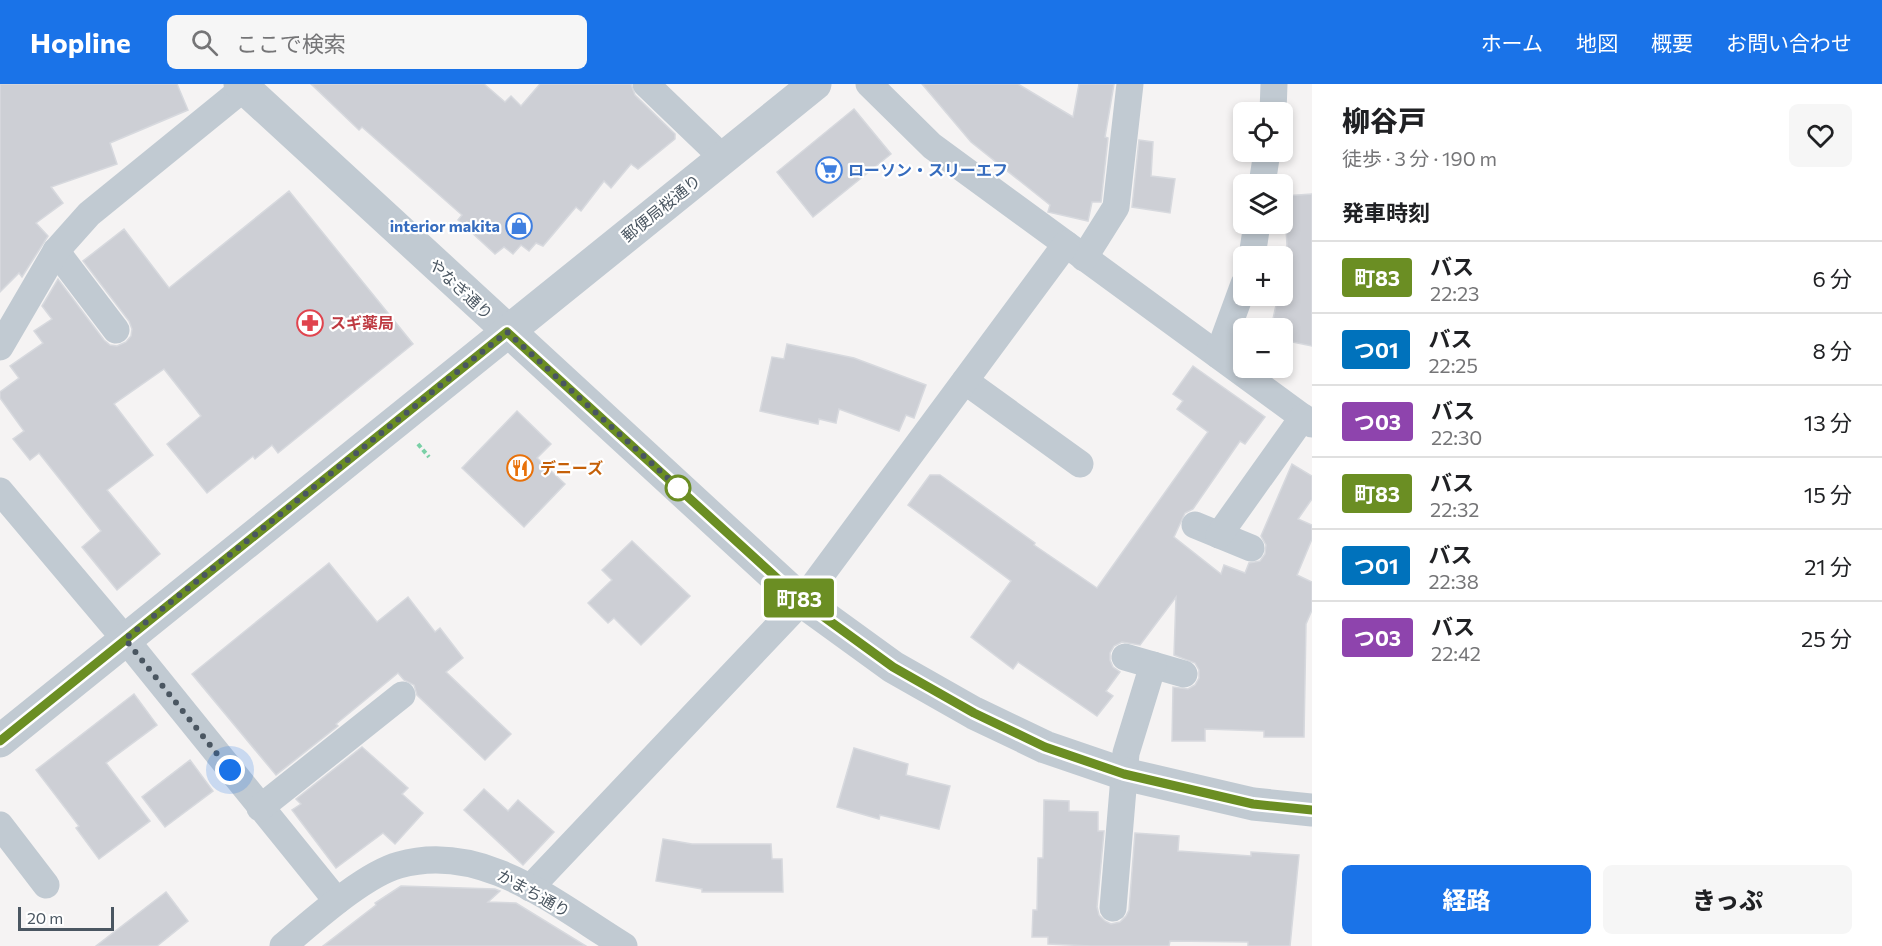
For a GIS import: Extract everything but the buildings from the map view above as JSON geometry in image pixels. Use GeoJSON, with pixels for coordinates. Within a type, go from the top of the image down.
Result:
{"type":"FeatureCollection","features":[{"type":"Feature","properties":{"kind":"street"},"geometry":{"type":"LineString","coordinates":[[646,84],[723,158]]}},
{"type":"Feature","properties":{"kind":"street","name":"郵便局桜通り"},"geometry":{"type":"LineString","coordinates":[[0,741],[815,84]]}},
{"type":"Feature","properties":{"kind":"street"},"geometry":{"type":"LineString","coordinates":[[869,84],[932,146],[1307,421],[1207,530],[1251,548]]}},
{"type":"Feature","properties":{"kind":"street"},"geometry":{"type":"LineString","coordinates":[[530,888],[802,601],[965,381],[1075,251],[1116,207],[1130,84]]}},
{"type":"Feature","properties":{"kind":"street"},"geometry":{"type":"LineString","coordinates":[[1274,102],[1275,84]]}},
{"type":"Feature","properties":{"kind":"street"},"geometry":{"type":"LineString","coordinates":[[0,347],[56,251],[89,214],[242,86]]}},
{"type":"Feature","properties":{"kind":"street","name":"やなぎ通り"},"geometry":{"type":"LineString","coordinates":[[242,86],[802,601],[893,667],[974,713],[1045,747],[1124,774],[1253,804],[1312,810]]}},
{"type":"Feature","properties":{"kind":"street"},"geometry":{"type":"LineString","coordinates":[[56,251],[116,330]]}},
{"type":"Feature","properties":{"kind":"street"},"geometry":{"type":"LineString","coordinates":[[1218,355],[1236,306]]}},
{"type":"Feature","properties":{"kind":"street"},"geometry":{"type":"LineString","coordinates":[[965,381],[1080,464]]}},
{"type":"Feature","properties":{"kind":"street"},"geometry":{"type":"LineString","coordinates":[[0,491],[125,639],[337,901]]}},
{"type":"Feature","properties":{"kind":"street"},"geometry":{"type":"LineString","coordinates":[[1125,657],[1184,674]]}},
{"type":"Feature","properties":{"kind":"street"},"geometry":{"type":"LineString","coordinates":[[1113,908],[1126,753],[1154,665]]}},
{"type":"Feature","properties":{"kind":"street"},"geometry":{"type":"LineString","coordinates":[[260,808],[402,695]]}},
{"type":"Feature","properties":{"kind":"street"},"geometry":{"type":"LineString","coordinates":[[0,825],[46,885]]}},
{"type":"Feature","properties":{"kind":"street","name":"かまち通り"},"geometry":{"type":"LineString","coordinates":[[283,946],[337,901],[363,883],[398,865],[437,860],[473,863],[505,874],[624,946]]}},
{"type":"Feature","properties":{"kind":"bus line","name":"町83"},"geometry":{"type":"LineString","coordinates":[[0,741],[507,332],[802,601],[893,667],[974,713],[1045,747],[1124,774],[1253,804],[1312,810]]}},
{"type":"Feature","properties":{"kind":"place","name":"ローソン・スリーエフ"},"geometry":{"type":"Point","coordinates":[829,170]}},
{"type":"Feature","properties":{"kind":"place","name":"interior makita"},"geometry":{"type":"Point","coordinates":[519,226]}},
{"type":"Feature","properties":{"kind":"place","name":"スギ薬局"},"geometry":{"type":"Point","coordinates":[310,323]}},
{"type":"Feature","properties":{"kind":"place","name":"デニーズ"},"geometry":{"type":"Point","coordinates":[520,468]}},
{"type":"Feature","properties":{"kind":"route"},"geometry":{"type":"LineString","coordinates":[[230,770],[125,639],[507,332],[681,490],[678,488]]}}]}
